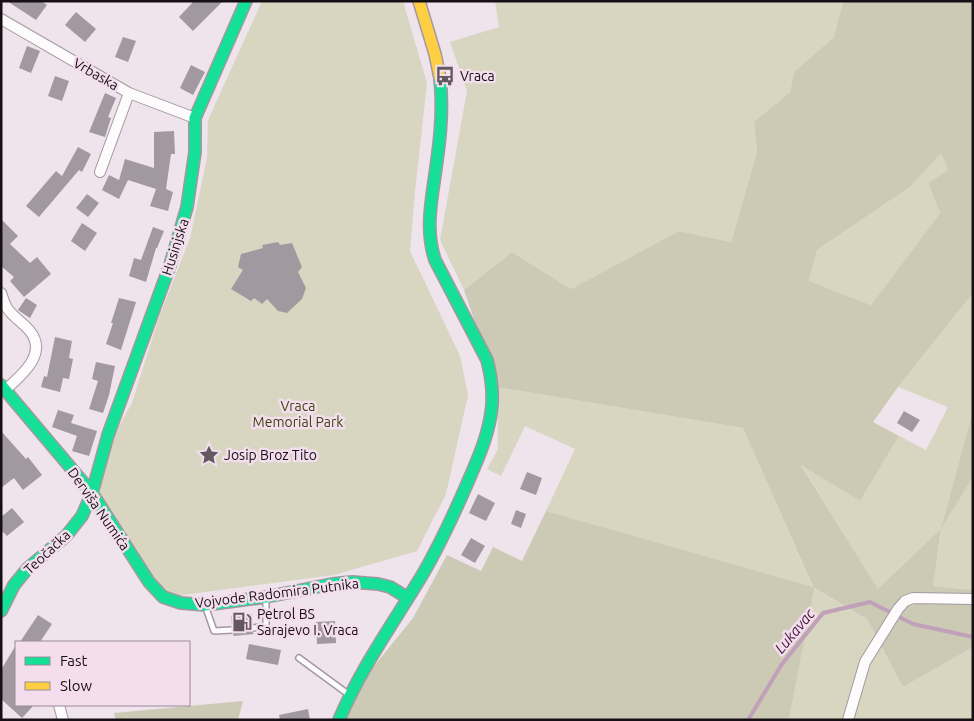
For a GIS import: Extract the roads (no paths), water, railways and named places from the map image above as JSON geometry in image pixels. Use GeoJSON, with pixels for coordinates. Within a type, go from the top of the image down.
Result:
{"type":"FeatureCollection","features":[{"type":"Feature","properties":{"kind":"main road","name":"Husinjska"},"geometry":{"type":"LineString","coordinates":[[92,493],[108,434],[170,265],[187,208],[195,152],[195,118],[246,1]]}},
{"type":"Feature","properties":{"kind":"main road"},"geometry":{"type":"LineString","coordinates":[[339,720],[349,694],[438,549],[484,444],[492,410],[494,392],[487,360],[432,251],[430,224],[440,146],[441,83],[437,61],[419,1]]}},
{"type":"Feature","properties":{"kind":"main road","name":"Derviša Numića"},"geometry":{"type":"LineString","coordinates":[[3,388],[92,493],[153,587],[163,597],[181,603]]}},
{"type":"Feature","properties":{"kind":"main road","name":"Teočačka"},"geometry":{"type":"LineString","coordinates":[[1,611],[14,585],[28,568],[66,536],[82,516],[92,493]]}},
{"type":"Feature","properties":{"kind":"main road","name":"Vojvode Radomira Putnika"},"geometry":{"type":"LineString","coordinates":[[181,603],[204,605],[266,597],[352,582],[390,587],[408,598]]}},
{"type":"Feature","properties":{"kind":"street","name":"Vrbaska"},"geometry":{"type":"LineString","coordinates":[[1,19],[129,93],[195,118]]}},
{"type":"Feature","properties":{"kind":"street"},"geometry":{"type":"LineString","coordinates":[[100,172],[129,93]]}},
{"type":"Feature","properties":{"kind":"street"},"geometry":{"type":"LineString","coordinates":[[1,293],[6,307],[29,330],[36,342],[37,352],[23,374],[3,388]]}},
{"type":"Feature","properties":{"kind":"street"},"geometry":{"type":"LineString","coordinates":[[848,720],[865,662],[905,601],[913,598],[973,599]]}},
{"type":"Feature","properties":{"kind":"street"},"geometry":{"type":"LineString","coordinates":[[60,706],[63,720]]}},
{"type":"Feature","properties":{"kind":"lane"},"geometry":{"type":"LineString","coordinates":[[253,628],[266,626],[266,597]]}},
{"type":"Feature","properties":{"kind":"lane"},"geometry":{"type":"LineString","coordinates":[[204,605],[214,631],[232,630]]}},
{"type":"Feature","properties":{"kind":"lane"},"geometry":{"type":"LineString","coordinates":[[299,658],[349,694]]}},
{"type":"Feature","properties":{"kind":"waterway","name":"Lukavac"},"geometry":{"type":"LineString","coordinates":[[748,720],[782,664],[823,613],[870,602],[913,624],[973,637]]}},
{"type":"Feature","properties":{"kind":"place","name":"Vraca"},"geometry":{"type":"Point","coordinates":[445,76]}},
{"type":"Feature","properties":{"kind":"place","name":"Josip Broz Tito"},"geometry":{"type":"Point","coordinates":[209,455]}},
{"type":"Feature","properties":{"kind":"place","name":"Petrol BS Sarajevo I. Vraca"},"geometry":{"type":"Point","coordinates":[242,622]}},
{"type":"Feature","properties":{"kind":"park label","name":"Vraca Memorial Park"},"geometry":{"type":"Point","coordinates":[298,414]}}]}
